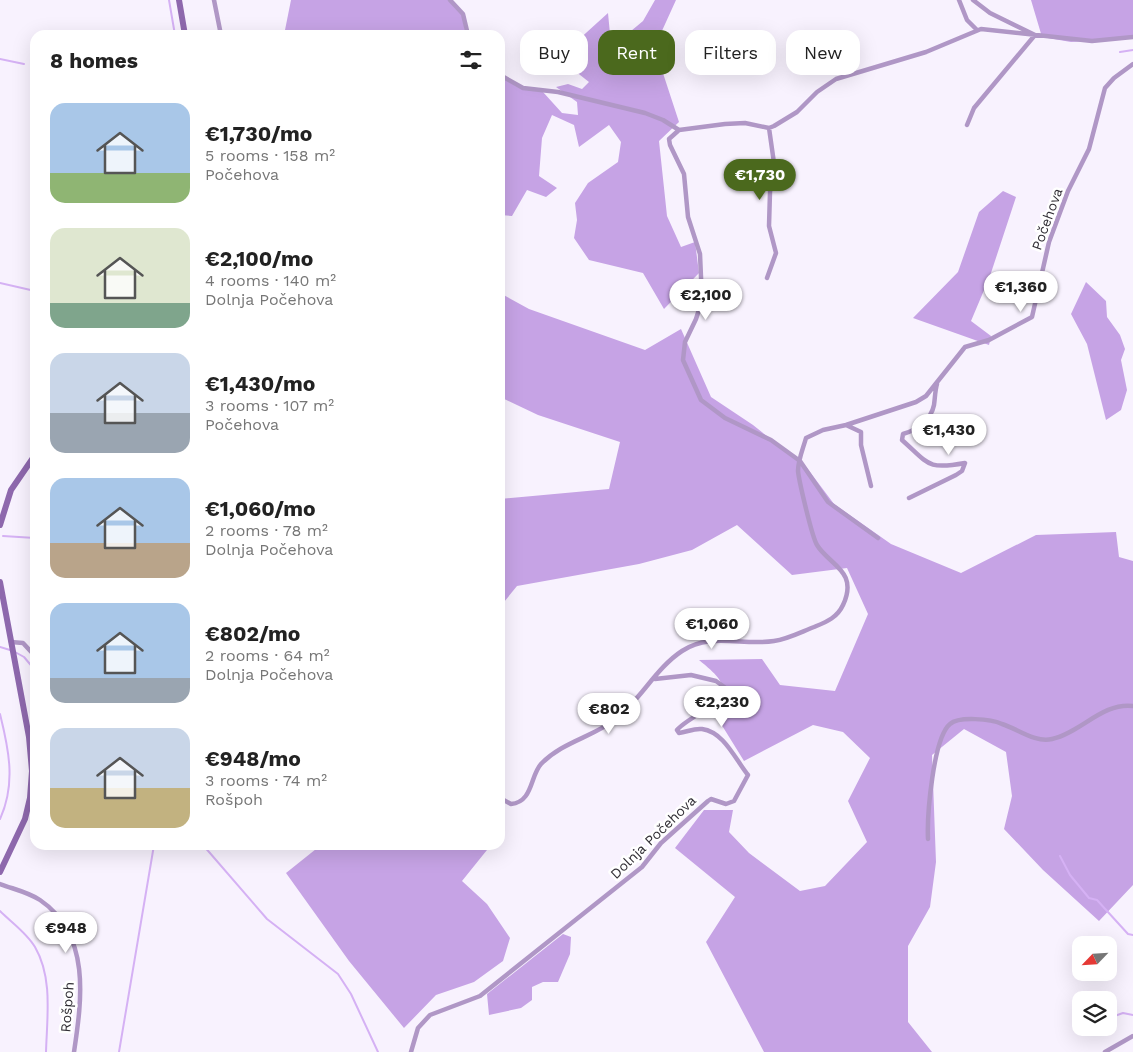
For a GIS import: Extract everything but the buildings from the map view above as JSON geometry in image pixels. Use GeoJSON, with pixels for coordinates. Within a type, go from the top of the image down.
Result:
{"type":"FeatureCollection","features":[{"type":"Feature","properties":{"kind":"main road"},"geometry":{"type":"LineString","coordinates":[[179,0],[184,30]]}},
{"type":"Feature","properties":{"kind":"main road"},"geometry":{"type":"LineString","coordinates":[[0,525],[11,490],[30,462]]}},
{"type":"Feature","properties":{"kind":"main road"},"geometry":{"type":"LineString","coordinates":[[0,582],[30,751]]}},
{"type":"Feature","properties":{"kind":"main road"},"geometry":{"type":"LineString","coordinates":[[0,872],[25,819],[30,790]]}},
{"type":"Feature","properties":{"kind":"street"},"geometry":{"type":"LineString","coordinates":[[214,0],[220,30]]}},
{"type":"Feature","properties":{"kind":"street"},"geometry":{"type":"LineString","coordinates":[[450,0],[463,14],[467,30]]}},
{"type":"Feature","properties":{"kind":"street"},"geometry":{"type":"LineString","coordinates":[[959,0],[967,20],[977,30]]}},
{"type":"Feature","properties":{"kind":"street"},"geometry":{"type":"LineString","coordinates":[[973,0],[990,13],[1035,36]]}},
{"type":"Feature","properties":{"kind":"street"},"geometry":{"type":"LineString","coordinates":[[878,538],[828,502],[800,460],[771,440],[725,418],[701,400],[682,360],[685,342],[696,319],[702,300],[700,254],[688,217],[684,174],[669,139],[679,130],[745,123],[769,128],[797,112],[817,92],[836,79],[926,52],[977,30],[987,29],[1035,36],[1092,41],[1133,37]]}},
{"type":"Feature","properties":{"kind":"street"},"geometry":{"type":"LineString","coordinates":[[967,125],[974,108],[1035,36]]}},
{"type":"Feature","properties":{"kind":"street","name":"Počehova"},"geometry":{"type":"LineString","coordinates":[[800,460],[808,436],[916,402],[926,396],[965,347],[989,340],[1032,317],[1049,242],[1068,191],[1089,149],[1105,88],[1114,78],[1133,64]]}},
{"type":"Feature","properties":{"kind":"street"},"geometry":{"type":"LineString","coordinates":[[505,78],[523,88],[558,92],[645,113],[663,120],[679,130]]}},
{"type":"Feature","properties":{"kind":"street"},"geometry":{"type":"LineString","coordinates":[[767,278],[776,253],[769,226],[770,192],[774,163],[769,128]]}},
{"type":"Feature","properties":{"kind":"street","name":"Počehova"},"geometry":{"type":"LineString","coordinates":[[909,498],[956,475],[962,471],[965,463],[944,467],[929,465],[902,440],[903,434],[915,430],[923,424],[934,407],[936,387],[940,377]]}},
{"type":"Feature","properties":{"kind":"street"},"geometry":{"type":"LineString","coordinates":[[846,425],[861,432],[862,451],[871,486]]}},
{"type":"Feature","properties":{"kind":"street"},"geometry":{"type":"LineString","coordinates":[[505,801],[511,804],[521,800],[528,792],[541,764],[569,743],[616,719],[670,661],[693,645],[708,641],[775,641],[818,626],[838,614],[846,597],[846,580],[839,566],[817,545],[798,473],[800,460]]}},
{"type":"Feature","properties":{"kind":"street"},"geometry":{"type":"LineString","coordinates":[[12,645],[23,643],[30,651]]}},
{"type":"Feature","properties":{"kind":"street","name":"Dolnja Počehova"},"geometry":{"type":"LineString","coordinates":[[411,1052],[418,1028],[430,1015],[480,996],[642,867],[661,844],[708,801],[711,799],[726,804],[734,800],[748,775],[725,742],[703,729],[679,733],[677,730],[708,707],[724,701],[728,695],[727,690],[716,681],[691,675],[655,679]]}},
{"type":"Feature","properties":{"kind":"street"},"geometry":{"type":"LineString","coordinates":[[928,839],[931,783],[945,730],[951,722],[970,718],[1000,723],[1040,740],[1053,739],[1116,707],[1133,706]]}},
{"type":"Feature","properties":{"kind":"street","name":"Rošpoh"},"geometry":{"type":"LineString","coordinates":[[0,884],[37,898],[57,915],[65,928],[81,970],[81,1003],[74,1052]]}},
{"type":"Feature","properties":{"kind":"street"},"geometry":{"type":"LineString","coordinates":[[1105,1052],[1133,1036]]}},
{"type":"Feature","properties":{"kind":"shaded area"},"geometry":{"type":"Polygon","coordinates":[[[291,0],[448,0],[462,15],[465,30],[285,30],[291,0]]]}},
{"type":"Feature","properties":{"kind":"shaded area"},"geometry":{"type":"Polygon","coordinates":[[[655,0],[676,0],[662,30],[632,30],[643,21],[655,0]]]}},
{"type":"Feature","properties":{"kind":"shaded area"},"geometry":{"type":"Polygon","coordinates":[[[1031,0],[1133,0],[1133,38],[1071,42],[1042,37],[1031,0]]]}},
{"type":"Feature","properties":{"kind":"shaded area"},"geometry":{"type":"Polygon","coordinates":[[[608,13],[610,30],[598,30],[598,75],[664,75],[679,122],[659,141],[667,216],[681,247],[695,242],[699,273],[664,309],[643,273],[589,260],[574,238],[577,220],[575,203],[588,183],[618,162],[621,142],[609,125],[579,147],[574,125],[552,115],[542,138],[539,176],[557,188],[546,197],[527,190],[512,216],[505,215],[505,79],[523,89],[543,92],[562,113],[578,115],[577,102],[556,87],[568,84],[582,89],[589,82],[580,75],[588,75],[588,31],[608,13]]]}},
{"type":"Feature","properties":{"kind":"shaded area"},"geometry":{"type":"Polygon","coordinates":[[[1003,191],[1016,197],[990,276],[971,321],[991,336],[989,345],[913,318],[958,272],[979,212],[1003,191]]]}},
{"type":"Feature","properties":{"kind":"shaded area"},"geometry":{"type":"Polygon","coordinates":[[[1086,282],[1106,301],[1107,317],[1120,335],[1125,349],[1121,360],[1127,390],[1121,410],[1106,420],[1087,344],[1071,314],[1086,282]]]}},
{"type":"Feature","properties":{"kind":"shaded area"},"geometry":{"type":"Polygon","coordinates":[[[505,296],[529,309],[645,350],[681,329],[711,397],[753,425],[807,468],[834,504],[891,544],[961,573],[1036,535],[1116,532],[1119,557],[1133,561],[1133,885],[1099,921],[1043,870],[1004,829],[1012,796],[1006,752],[964,729],[932,755],[936,862],[930,907],[908,946],[908,1022],[932,1052],[764,1052],[706,942],[735,897],[675,848],[704,810],[733,810],[729,832],[749,853],[800,891],[825,886],[867,842],[848,801],[870,758],[843,732],[813,725],[744,761],[718,719],[723,691],[722,685],[715,674],[699,660],[762,659],[780,685],[835,691],[868,614],[847,568],[792,575],[737,525],[692,550],[639,564],[517,586],[505,601],[505,499],[609,489],[620,442],[538,415],[505,399],[505,296]]]}},
{"type":"Feature","properties":{"kind":"shaded area"},"geometry":{"type":"Polygon","coordinates":[[[315,850],[487,850],[462,881],[487,904],[510,938],[503,961],[474,982],[436,995],[404,1028],[349,961],[286,873],[315,850]]]}},
{"type":"Feature","properties":{"kind":"shaded area"},"geometry":{"type":"Polygon","coordinates":[[[563,934],[571,937],[570,954],[558,982],[543,982],[532,987],[532,1000],[521,1008],[489,1015],[487,994],[563,934]]]}},
{"type":"Feature","properties":{"kind":"waterway"},"geometry":{"type":"LineString","coordinates":[[169,0],[174,30]]}},
{"type":"Feature","properties":{"kind":"waterway"},"geometry":{"type":"LineString","coordinates":[[1120,52],[1133,50]]}},
{"type":"Feature","properties":{"kind":"waterway"},"geometry":{"type":"LineString","coordinates":[[0,59],[24,64]]}},
{"type":"Feature","properties":{"kind":"waterway"},"geometry":{"type":"LineString","coordinates":[[0,283],[30,290]]}},
{"type":"Feature","properties":{"kind":"waterway"},"geometry":{"type":"LineString","coordinates":[[3,536],[30,538]]}},
{"type":"Feature","properties":{"kind":"waterway"},"geometry":{"type":"LineString","coordinates":[[0,647],[10,650]]}},
{"type":"Feature","properties":{"kind":"waterway"},"geometry":{"type":"LineString","coordinates":[[15,652],[24,657],[30,664]]}},
{"type":"Feature","properties":{"kind":"waterway"},"geometry":{"type":"LineString","coordinates":[[0,714],[9,767],[8,793],[0,819]]}},
{"type":"Feature","properties":{"kind":"waterway"},"geometry":{"type":"LineString","coordinates":[[119,1052],[153,850]]}},
{"type":"Feature","properties":{"kind":"waterway"},"geometry":{"type":"LineString","coordinates":[[207,850],[267,919],[338,974],[351,994],[378,1052]]}},
{"type":"Feature","properties":{"kind":"waterway"},"geometry":{"type":"LineString","coordinates":[[1060,856],[1070,875],[1089,898],[1097,900],[1128,934],[1133,935]]}},
{"type":"Feature","properties":{"kind":"waterway"},"geometry":{"type":"LineString","coordinates":[[0,911],[28,937],[41,959],[48,998],[46,1052]]}},
{"type":"Feature","properties":{"kind":"waterway"},"geometry":{"type":"LineString","coordinates":[[1117,1015],[1123,1013],[1133,1015]]}}]}
